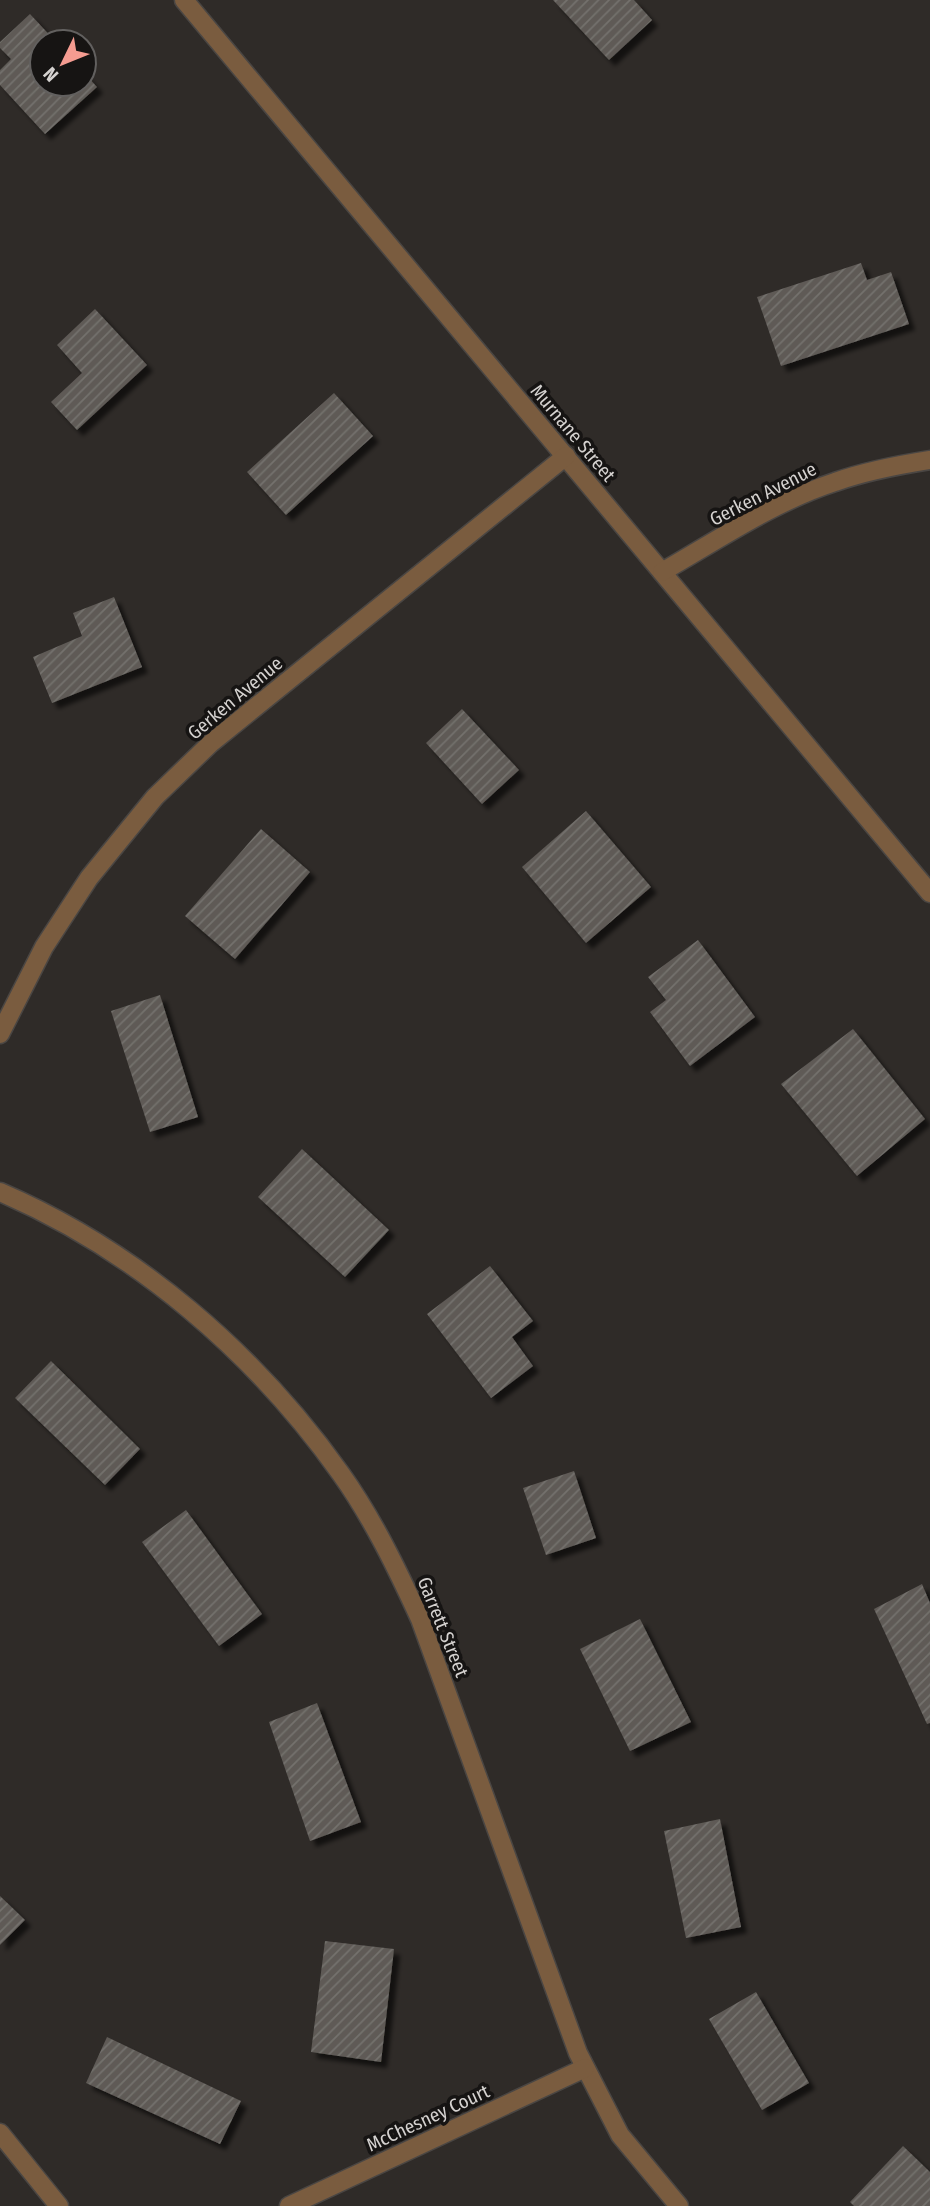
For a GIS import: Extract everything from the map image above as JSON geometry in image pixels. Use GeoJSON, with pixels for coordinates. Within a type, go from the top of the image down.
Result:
{"type":"FeatureCollection","features":[{"type":"Feature","properties":{"kind":"street","name":"Murnane Street"},"geometry":{"type":"LineString","coordinates":[[184,0],[930,892]]}},
{"type":"Feature","properties":{"kind":"street","name":"Gerken Avenue"},"geometry":{"type":"LineString","coordinates":[[0,1034],[44,947],[89,878],[155,797],[211,743],[566,456]]}},
{"type":"Feature","properties":{"kind":"street","name":"Gerken Avenue"},"geometry":{"type":"LineString","coordinates":[[662,572],[771,509],[834,482],[892,466],[930,460]]}},
{"type":"Feature","properties":{"kind":"street","name":"Garrett Street"},"geometry":{"type":"LineString","coordinates":[[0,1192],[105,1247],[174,1297],[236,1350],[291,1408],[342,1476],[387,1550],[420,1619],[584,2068],[620,2135],[679,2206]]}},
{"type":"Feature","properties":{"kind":"street","name":"McChesney Court"},"geometry":{"type":"LineString","coordinates":[[289,2206],[584,2068]]}},
{"type":"Feature","properties":{"kind":"street"},"geometry":{"type":"LineString","coordinates":[[0,2133],[59,2206]]}},
{"type":"Feature","properties":{"kind":"building"},"geometry":{"type":"Polygon","coordinates":[[[553,0],[634,0],[652,20],[609,60],[553,0]]]}},
{"type":"Feature","properties":{"kind":"building"},"geometry":{"type":"Polygon","coordinates":[[[30,14],[43,28],[28,28],[28,98],[85,98],[45,134],[0,85],[0,70],[11,59],[0,48],[0,42],[30,14]]]}},
{"type":"Feature","properties":{"kind":"building"},"geometry":{"type":"Polygon","coordinates":[[[861,263],[867,280],[891,272],[909,324],[781,366],[757,297],[861,263]]]}},
{"type":"Feature","properties":{"kind":"building"},"geometry":{"type":"Polygon","coordinates":[[[95,309],[147,365],[77,430],[51,402],[82,373],[57,345],[95,309]]]}},
{"type":"Feature","properties":{"kind":"building"},"geometry":{"type":"Polygon","coordinates":[[[334,393],[373,436],[286,515],[247,472],[334,393]]]}},
{"type":"Feature","properties":{"kind":"building"},"geometry":{"type":"Polygon","coordinates":[[[114,597],[142,667],[52,703],[33,657],[82,636],[73,613],[114,597]]]}},
{"type":"Feature","properties":{"kind":"building"},"geometry":{"type":"Polygon","coordinates":[[[462,709],[519,770],[482,804],[426,743],[462,709]]]}},
{"type":"Feature","properties":{"kind":"building"},"geometry":{"type":"Polygon","coordinates":[[[586,811],[651,887],[586,943],[522,867],[586,811]]]}},
{"type":"Feature","properties":{"kind":"building"},"geometry":{"type":"Polygon","coordinates":[[[261,829],[310,872],[235,959],[185,916],[261,829]]]}},
{"type":"Feature","properties":{"kind":"building"},"geometry":{"type":"Polygon","coordinates":[[[698,940],[755,1017],[690,1066],[650,1012],[666,1000],[648,977],[698,940]]]}},
{"type":"Feature","properties":{"kind":"building"},"geometry":{"type":"Polygon","coordinates":[[[160,995],[198,1117],[150,1132],[111,1011],[160,995]]]}},
{"type":"Feature","properties":{"kind":"building"},"geometry":{"type":"Polygon","coordinates":[[[853,1029],[925,1119],[857,1176],[781,1084],[853,1029]]]}},
{"type":"Feature","properties":{"kind":"building"},"geometry":{"type":"Polygon","coordinates":[[[302,1149],[389,1230],[345,1277],[258,1197],[302,1149]]]}},
{"type":"Feature","properties":{"kind":"building"},"geometry":{"type":"Polygon","coordinates":[[[490,1266],[533,1321],[512,1337],[533,1366],[491,1398],[427,1314],[490,1266]]]}},
{"type":"Feature","properties":{"kind":"building"},"geometry":{"type":"Polygon","coordinates":[[[51,1361],[140,1449],[105,1485],[15,1398],[51,1361]]]}},
{"type":"Feature","properties":{"kind":"building"},"geometry":{"type":"Polygon","coordinates":[[[574,1471],[596,1538],[546,1555],[523,1488],[574,1471]]]}},
{"type":"Feature","properties":{"kind":"building"},"geometry":{"type":"Polygon","coordinates":[[[186,1510],[262,1614],[219,1646],[142,1542],[186,1510]]]}},
{"type":"Feature","properties":{"kind":"building"},"geometry":{"type":"Polygon","coordinates":[[[922,1584],[930,1603],[930,1723],[927,1724],[874,1609],[922,1584]]]}},
{"type":"Feature","properties":{"kind":"building"},"geometry":{"type":"Polygon","coordinates":[[[640,1619],[691,1722],[630,1751],[580,1649],[640,1619]]]}},
{"type":"Feature","properties":{"kind":"building"},"geometry":{"type":"Polygon","coordinates":[[[317,1703],[361,1822],[310,1841],[269,1722],[317,1703]]]}},
{"type":"Feature","properties":{"kind":"building"},"geometry":{"type":"Polygon","coordinates":[[[720,1819],[741,1927],[686,1938],[664,1831],[720,1819]]]}},
{"type":"Feature","properties":{"kind":"building"},"geometry":{"type":"Polygon","coordinates":[[[0,1896],[25,1920],[0,1945],[0,1896]]]}},
{"type":"Feature","properties":{"kind":"building"},"geometry":{"type":"Polygon","coordinates":[[[325,1941],[394,1949],[381,2062],[311,2052],[325,1941]]]}},
{"type":"Feature","properties":{"kind":"building"},"geometry":{"type":"Polygon","coordinates":[[[756,1992],[809,2083],[762,2110],[709,2019],[756,1992]]]}},
{"type":"Feature","properties":{"kind":"building"},"geometry":{"type":"Polygon","coordinates":[[[107,2037],[241,2101],[220,2144],[86,2083],[107,2037]]]}},
{"type":"Feature","properties":{"kind":"building"},"geometry":{"type":"Polygon","coordinates":[[[903,2146],[930,2172],[930,2206],[854,2206],[850,2202],[903,2146]]]}}]}
